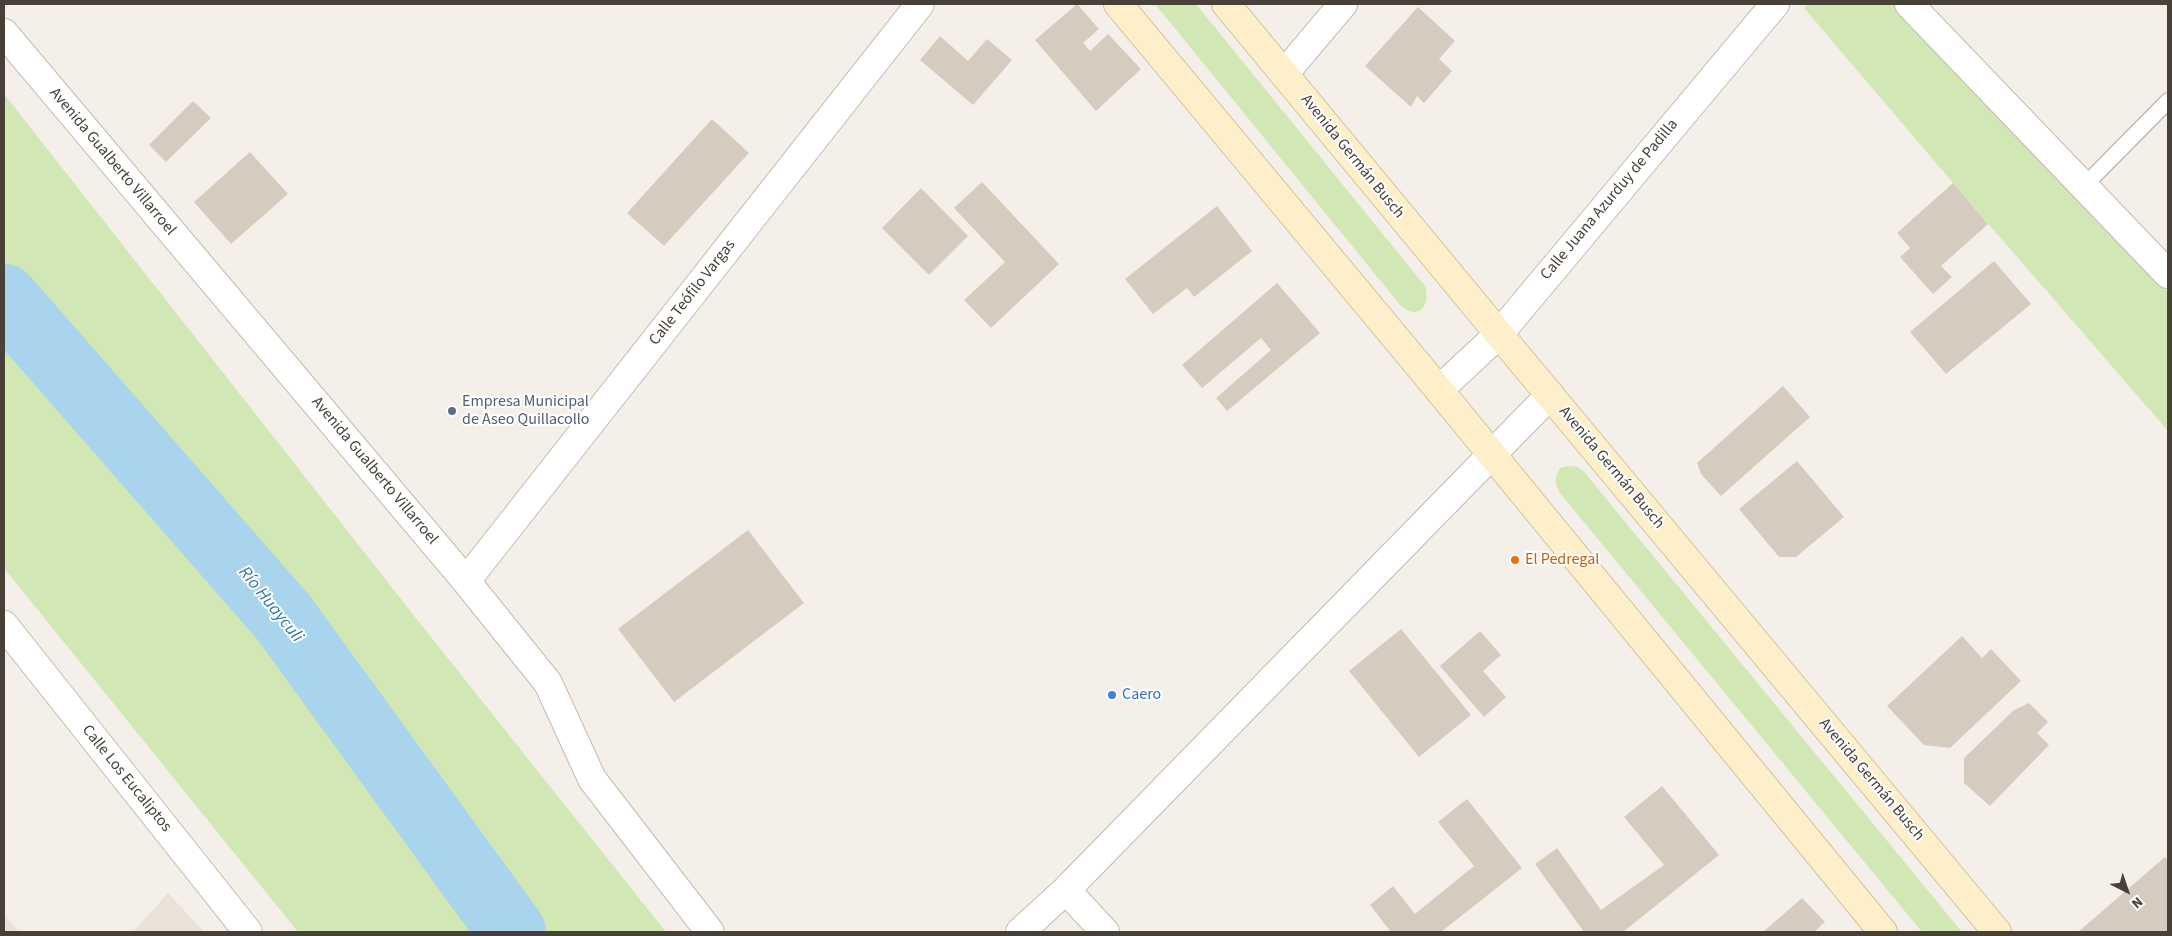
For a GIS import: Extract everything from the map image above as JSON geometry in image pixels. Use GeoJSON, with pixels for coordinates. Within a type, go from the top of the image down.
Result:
{"type":"FeatureCollection","features":[{"type":"Feature","properties":{"kind":"main road"},"geometry":{"type":"LineString","coordinates":[[1118,4],[1439,390],[1883,932]]}},
{"type":"Feature","properties":{"kind":"main road","name":"Avenida Germán Busch"},"geometry":{"type":"LineString","coordinates":[[1226,4],[1998,932]]}},
{"type":"Feature","properties":{"kind":"street","name":"Calle Teófilo Vargas"},"geometry":{"type":"LineString","coordinates":[[466,581],[920,4]]}},
{"type":"Feature","properties":{"kind":"street"},"geometry":{"type":"LineString","coordinates":[[1284,74],[1343,4]]}},
{"type":"Feature","properties":{"kind":"street","name":"Calle Juana Azurduy de Padilla"},"geometry":{"type":"LineString","coordinates":[[1439,390],[1499,334],[1774,4]]}},
{"type":"Feature","properties":{"kind":"street"},"geometry":{"type":"LineString","coordinates":[[1909,4],[2168,274]]}},
{"type":"Feature","properties":{"kind":"street","name":"Avenida Gualberto Villarroel"},"geometry":{"type":"LineString","coordinates":[[4,33],[466,581],[548,683],[592,779],[710,932]]}},
{"type":"Feature","properties":{"kind":"street"},"geometry":{"type":"LineString","coordinates":[[1020,932],[1066,890],[1550,395]]}},
{"type":"Feature","properties":{"kind":"street","name":"Calle Los Eucaliptos"},"geometry":{"type":"LineString","coordinates":[[4,625],[248,932]]}},
{"type":"Feature","properties":{"kind":"street"},"geometry":{"type":"LineString","coordinates":[[1066,890],[1105,932]]}},
{"type":"Feature","properties":{"kind":"lane"},"geometry":{"type":"LineString","coordinates":[[2084,186],[2168,100]]}},
{"type":"Feature","properties":{"kind":"shaded area"},"geometry":{"type":"Polygon","coordinates":[[[168,893],[204,932],[133,932],[168,893]]]}},
{"type":"Feature","properties":{"kind":"shaded area"},"geometry":{"type":"Polygon","coordinates":[[[4,914],[19,932],[4,932],[4,914]]]}},
{"type":"Feature","properties":{"kind":"green space"},"geometry":{"type":"Polygon","coordinates":[[[1155,4],[1196,4],[1425,286],[1426,299],[1422,309],[1413,312],[1401,306],[1155,4]]]}},
{"type":"Feature","properties":{"kind":"green space"},"geometry":{"type":"Polygon","coordinates":[[[1808,4],[1895,4],[2168,292],[2168,431],[1804,8],[1808,4]]]}},
{"type":"Feature","properties":{"kind":"green space"},"geometry":{"type":"Polygon","coordinates":[[[4,94],[423,627],[666,932],[298,932],[4,568],[4,94]]]}},
{"type":"Feature","properties":{"kind":"green space"},"geometry":{"type":"Polygon","coordinates":[[[1568,466],[1578,467],[1585,473],[1962,932],[1922,932],[1560,493],[1556,478],[1560,468],[1568,466]]]}},
{"type":"Feature","properties":{"kind":"building"},"geometry":{"type":"Polygon","coordinates":[[[1077,4],[1099,29],[1083,43],[1090,51],[1108,34],[1141,69],[1096,111],[1035,40],[1077,4]]]}},
{"type":"Feature","properties":{"kind":"building"},"geometry":{"type":"Polygon","coordinates":[[[1418,7],[1455,41],[1439,59],[1452,71],[1424,103],[1417,96],[1411,107],[1365,66],[1418,7]]]}},
{"type":"Feature","properties":{"kind":"building"},"geometry":{"type":"Polygon","coordinates":[[[940,36],[968,61],[987,39],[1012,60],[973,105],[920,60],[940,36]]]}},
{"type":"Feature","properties":{"kind":"building"},"geometry":{"type":"Polygon","coordinates":[[[193,101],[211,118],[166,162],[149,145],[193,101]]]}},
{"type":"Feature","properties":{"kind":"building"},"geometry":{"type":"Polygon","coordinates":[[[712,119],[749,153],[664,246],[627,213],[712,119]]]}},
{"type":"Feature","properties":{"kind":"building"},"geometry":{"type":"Polygon","coordinates":[[[250,152],[288,194],[231,244],[194,202],[250,152]]]}},
{"type":"Feature","properties":{"kind":"building"},"geometry":{"type":"Polygon","coordinates":[[[982,182],[1059,264],[991,328],[964,300],[1005,262],[954,208],[982,182]]]}},
{"type":"Feature","properties":{"kind":"building"},"geometry":{"type":"Polygon","coordinates":[[[1953,183],[1988,224],[1941,266],[1952,277],[1933,294],[1900,257],[1910,248],[1897,233],[1953,183]]]}},
{"type":"Feature","properties":{"kind":"building"},"geometry":{"type":"Polygon","coordinates":[[[921,188],[968,236],[929,275],[882,228],[921,188]]]}},
{"type":"Feature","properties":{"kind":"building"},"geometry":{"type":"Polygon","coordinates":[[[1217,206],[1252,251],[1194,297],[1187,288],[1153,314],[1125,279],[1217,206]]]}},
{"type":"Feature","properties":{"kind":"building"},"geometry":{"type":"Polygon","coordinates":[[[1994,261],[2031,304],[1946,374],[1910,332],[1994,261]]]}},
{"type":"Feature","properties":{"kind":"building"},"geometry":{"type":"Polygon","coordinates":[[[1277,283],[1320,333],[1227,411],[1216,398],[1271,350],[1261,338],[1202,388],[1182,365],[1277,283]]]}},
{"type":"Feature","properties":{"kind":"building"},"geometry":{"type":"Polygon","coordinates":[[[1783,386],[1810,417],[1721,496],[1701,474],[1697,463],[1783,386]]]}},
{"type":"Feature","properties":{"kind":"building"},"geometry":{"type":"Polygon","coordinates":[[[1797,461],[1844,517],[1796,557],[1779,557],[1739,509],[1797,461]]]}},
{"type":"Feature","properties":{"kind":"building"},"geometry":{"type":"Polygon","coordinates":[[[748,530],[804,603],[674,702],[618,629],[748,530]]]}},
{"type":"Feature","properties":{"kind":"building"},"geometry":{"type":"Polygon","coordinates":[[[1401,629],[1471,715],[1419,757],[1349,671],[1401,629]]]}},
{"type":"Feature","properties":{"kind":"building"},"geometry":{"type":"Polygon","coordinates":[[[1480,631],[1501,655],[1483,671],[1506,697],[1484,717],[1440,666],[1480,631]]]}},
{"type":"Feature","properties":{"kind":"building"},"geometry":{"type":"Polygon","coordinates":[[[1962,636],[1982,658],[1991,649],[2021,681],[1950,748],[1924,745],[1887,706],[1962,636]]]}},
{"type":"Feature","properties":{"kind":"building"},"geometry":{"type":"Polygon","coordinates":[[[2029,703],[2048,722],[2037,733],[2049,745],[1990,806],[1964,783],[1964,758],[2014,710],[2029,703]]]}},
{"type":"Feature","properties":{"kind":"building"},"geometry":{"type":"Polygon","coordinates":[[[1662,786],[1719,855],[1623,932],[1584,932],[1535,864],[1557,848],[1601,910],[1664,865],[1624,817],[1662,786]]]}},
{"type":"Feature","properties":{"kind":"building"},"geometry":{"type":"Polygon","coordinates":[[[1467,799],[1522,868],[1441,932],[1391,932],[1370,905],[1393,886],[1415,914],[1474,866],[1438,822],[1467,799]]]}},
{"type":"Feature","properties":{"kind":"building"},"geometry":{"type":"Polygon","coordinates":[[[2165,857],[2168,861],[2168,932],[2078,932],[2165,857]]]}},
{"type":"Feature","properties":{"kind":"building"},"geometry":{"type":"Polygon","coordinates":[[[1802,898],[1825,922],[1814,932],[1763,932],[1802,898]]]}},
{"type":"Feature","properties":{"kind":"waterway","name":"Río Huayculi"},"geometry":{"type":"LineString","coordinates":[[4,298],[283,617],[512,932]]}},
{"type":"Feature","properties":{"kind":"place","name":"Empresa Municipal de Aseo Quillacollo"},"geometry":{"type":"Point","coordinates":[452,411]}},
{"type":"Feature","properties":{"kind":"place","name":"El Pedregal"},"geometry":{"type":"Point","coordinates":[1515,560]}},
{"type":"Feature","properties":{"kind":"place","name":"Caero"},"geometry":{"type":"Point","coordinates":[1112,695]}}]}
